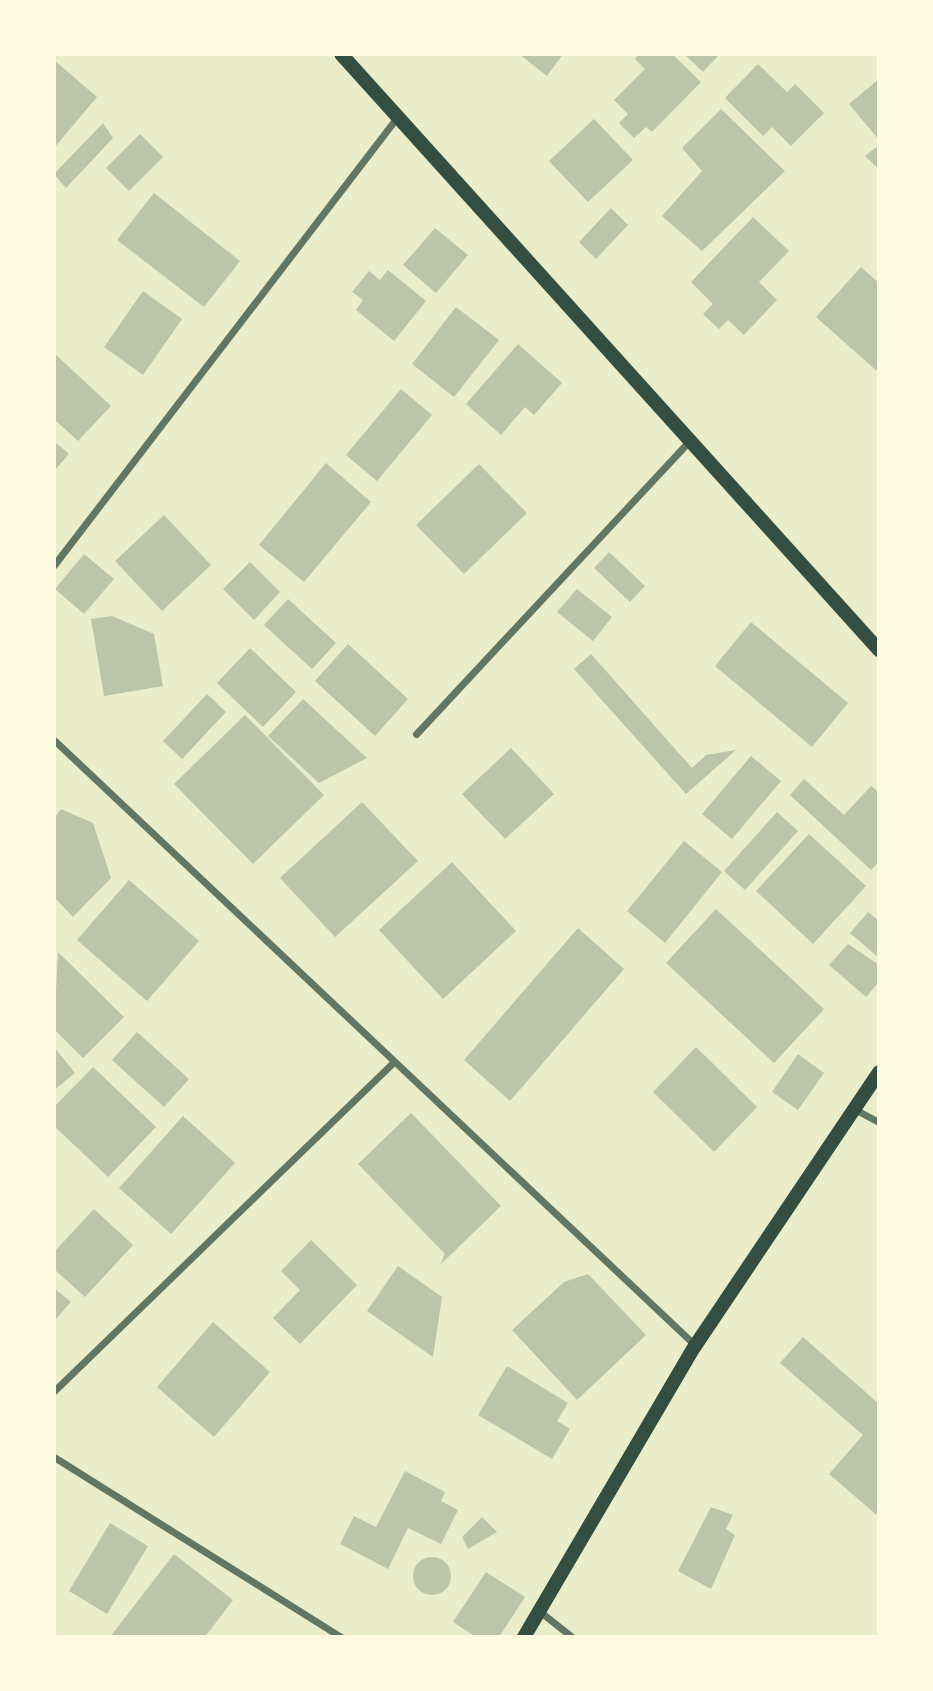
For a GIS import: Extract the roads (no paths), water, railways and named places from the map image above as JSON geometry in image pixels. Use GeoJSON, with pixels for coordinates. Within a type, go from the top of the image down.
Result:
{"type":"FeatureCollection","features":[{"type":"Feature","properties":{"kind":"main road"},"geometry":{"type":"LineString","coordinates":[[341,54],[879,650]]}},
{"type":"Feature","properties":{"kind":"main road"},"geometry":{"type":"LineString","coordinates":[[524,1637],[537,1610],[695,1346],[858,1111],[879,1072]]}},
{"type":"Feature","properties":{"kind":"street"},"geometry":{"type":"LineString","coordinates":[[54,565],[398,116]]}},
{"type":"Feature","properties":{"kind":"street"},"geometry":{"type":"LineString","coordinates":[[416,734],[690,439]]}},
{"type":"Feature","properties":{"kind":"street"},"geometry":{"type":"LineString","coordinates":[[54,740],[391,1064],[695,1346]]}},
{"type":"Feature","properties":{"kind":"street"},"geometry":{"type":"LineString","coordinates":[[54,1391],[391,1064]]}},
{"type":"Feature","properties":{"kind":"street"},"geometry":{"type":"LineString","coordinates":[[858,1111],[879,1122]]}},
{"type":"Feature","properties":{"kind":"street"},"geometry":{"type":"LineString","coordinates":[[54,1457],[341,1637]]}},
{"type":"Feature","properties":{"kind":"street"},"geometry":{"type":"LineString","coordinates":[[537,1610],[572,1637]]}}]}
